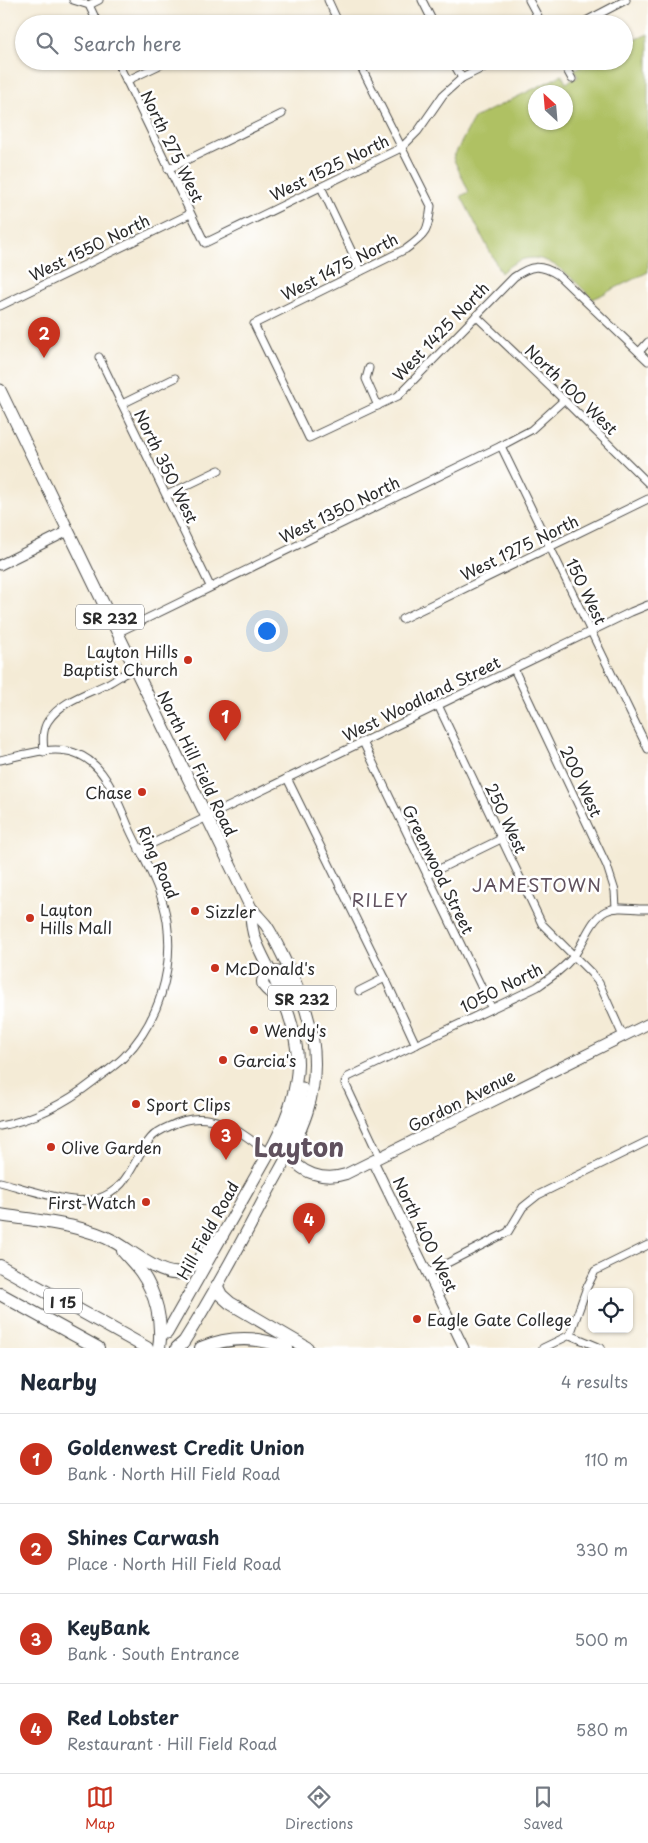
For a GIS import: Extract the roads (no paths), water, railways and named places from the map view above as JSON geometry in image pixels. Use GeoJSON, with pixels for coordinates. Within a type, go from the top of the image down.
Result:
{"type":"FeatureCollection","features":[{"type":"Feature","properties":{"kind":"highway"},"geometry":{"type":"LineString","coordinates":[[0,1215],[86,1231],[114,1242],[165,1272],[180,1273],[190,1267],[222,1236]]}},
{"type":"Feature","properties":{"kind":"highway"},"geometry":{"type":"LineString","coordinates":[[114,1242],[141,1272],[150,1288],[159,1320],[158,1348]]}},
{"type":"Feature","properties":{"kind":"highway","name":"I 15"},"geometry":{"type":"LineString","coordinates":[[0,1266],[126,1336],[158,1348]]}},
{"type":"Feature","properties":{"kind":"highway"},"geometry":{"type":"LineString","coordinates":[[217,1287],[221,1295],[230,1303],[307,1348]]}},
{"type":"Feature","properties":{"kind":"highway","name":"I 15"},"geometry":{"type":"LineString","coordinates":[[0,1294],[98,1348]]}},
{"type":"Feature","properties":{"kind":"highway"},"geometry":{"type":"LineString","coordinates":[[158,1348],[167,1333]]}},
{"type":"Feature","properties":{"kind":"highway"},"geometry":{"type":"LineString","coordinates":[[201,1348],[221,1341],[248,1339],[273,1342],[287,1348]]}},
{"type":"Feature","properties":{"kind":"main road","name":"North Hill Field Road"},"geometry":{"type":"LineString","coordinates":[[0,390],[251,908]]}},
{"type":"Feature","properties":{"kind":"main road","name":"Hill Field Road"},"geometry":{"type":"LineString","coordinates":[[167,1333],[269,1154],[290,1108],[297,1072],[296,1038],[288,1008],[253,932],[251,908]]}},
{"type":"Feature","properties":{"kind":"main road","name":"SR 232"},"geometry":{"type":"LineString","coordinates":[[180,1346],[217,1287],[289,1154],[307,1112],[314,1077],[314,1042],[305,1004],[266,926],[251,908]]}},
{"type":"Feature","properties":{"kind":"main road"},"geometry":{"type":"LineString","coordinates":[[271,972],[277,971],[283,975],[296,1002],[304,1028],[314,1077]]}},
{"type":"Feature","properties":{"kind":"main road","name":"Gordon Avenue"},"geometry":{"type":"LineString","coordinates":[[289,1154],[295,1164],[314,1174],[326,1177],[347,1174],[648,1024]]}},
{"type":"Feature","properties":{"kind":"main road"},"geometry":{"type":"LineString","coordinates":[[289,1154],[286,1140],[296,1115],[302,1090],[297,1072]]}},
{"type":"Feature","properties":{"kind":"main road"},"geometry":{"type":"LineString","coordinates":[[244,1238],[253,1208],[271,1173],[272,1162],[269,1154]]}},
{"type":"Feature","properties":{"kind":"street"},"geometry":{"type":"LineString","coordinates":[[72,0],[89,5],[99,0]]}},
{"type":"Feature","properties":{"kind":"street"},"geometry":{"type":"LineString","coordinates":[[328,0],[336,15]]}},
{"type":"Feature","properties":{"kind":"street"},"geometry":{"type":"LineString","coordinates":[[422,0],[430,15]]}},
{"type":"Feature","properties":{"kind":"street"},"geometry":{"type":"LineString","coordinates":[[530,0],[538,15]]}},
{"type":"Feature","properties":{"kind":"street"},"geometry":{"type":"LineString","coordinates":[[597,15],[626,0]]}},
{"type":"Feature","properties":{"kind":"street"},"geometry":{"type":"LineString","coordinates":[[89,5],[94,15]]}},
{"type":"Feature","properties":{"kind":"street","name":"North 275 West"},"geometry":{"type":"LineString","coordinates":[[121,70],[205,243]]}},
{"type":"Feature","properties":{"kind":"street"},"geometry":{"type":"LineString","coordinates":[[126,81],[149,70]]}},
{"type":"Feature","properties":{"kind":"street"},"geometry":{"type":"LineString","coordinates":[[362,70],[401,148]]}},
{"type":"Feature","properties":{"kind":"street"},"geometry":{"type":"LineString","coordinates":[[457,70],[462,78]]}},
{"type":"Feature","properties":{"kind":"street","name":"West 1525 North"},"geometry":{"type":"LineString","coordinates":[[205,243],[401,148],[418,131],[443,95],[462,78],[478,70]]}},
{"type":"Feature","properties":{"kind":"street"},"geometry":{"type":"LineString","coordinates":[[567,70],[572,79]]}},
{"type":"Feature","properties":{"kind":"street"},"geometry":{"type":"LineString","coordinates":[[168,169],[282,114]]}},
{"type":"Feature","properties":{"kind":"street","name":"West 1475 North"},"geometry":{"type":"LineString","coordinates":[[309,438],[254,324],[406,248],[422,238],[429,225],[431,206],[401,148]]}},
{"type":"Feature","properties":{"kind":"street"},"geometry":{"type":"LineString","coordinates":[[321,187],[361,271]]}},
{"type":"Feature","properties":{"kind":"street","name":"West 1550 North"},"geometry":{"type":"LineString","coordinates":[[0,306],[190,214]]}},
{"type":"Feature","properties":{"kind":"street","name":"West 1425 North"},"geometry":{"type":"LineString","coordinates":[[309,438],[398,396],[514,277],[524,270],[536,267],[546,268],[558,275],[639,352]]}},
{"type":"Feature","properties":{"kind":"street","name":"North 100 West"},"geometry":{"type":"LineString","coordinates":[[476,316],[648,484]]}},
{"type":"Feature","properties":{"kind":"street"},"geometry":{"type":"LineString","coordinates":[[648,342],[639,352],[648,361]]}},
{"type":"Feature","properties":{"kind":"street","name":"North 350 West"},"geometry":{"type":"LineString","coordinates":[[99,357],[210,586]]}},
{"type":"Feature","properties":{"kind":"street"},"geometry":{"type":"LineString","coordinates":[[369,368],[366,378],[378,406]]}},
{"type":"Feature","properties":{"kind":"street"},"geometry":{"type":"LineString","coordinates":[[122,404],[175,378]]}},
{"type":"Feature","properties":{"kind":"street","name":"West 1350 North"},"geometry":{"type":"LineString","coordinates":[[117,632],[501,446],[531,430],[564,400]]}},
{"type":"Feature","properties":{"kind":"street","name":"150 West"},"geometry":{"type":"LineString","coordinates":[[501,446],[648,749]]}},
{"type":"Feature","properties":{"kind":"street"},"geometry":{"type":"LineString","coordinates":[[167,495],[219,470]]}},
{"type":"Feature","properties":{"kind":"street","name":"West 1275 North"},"geometry":{"type":"LineString","coordinates":[[402,619],[648,499]]}},
{"type":"Feature","properties":{"kind":"street"},"geometry":{"type":"LineString","coordinates":[[0,565],[68,531]]}},
{"type":"Feature","properties":{"kind":"street","name":"West Woodland Street"},"geometry":{"type":"LineString","coordinates":[[139,850],[648,605]]}},
{"type":"Feature","properties":{"kind":"street"},"geometry":{"type":"LineString","coordinates":[[44,752],[45,728],[48,721],[57,712],[77,698],[107,684],[134,668]]}},
{"type":"Feature","properties":{"kind":"street","name":"200 West"},"geometry":{"type":"LineString","coordinates":[[514,669],[607,866],[616,891],[616,908]]}},
{"type":"Feature","properties":{"kind":"street","name":"250 West"},"geometry":{"type":"LineString","coordinates":[[438,706],[542,924],[591,973],[598,983],[624,1036]]}},
{"type":"Feature","properties":{"kind":"street","name":"Greenwood Street"},"geometry":{"type":"LineString","coordinates":[[363,742],[492,1009]]}},
{"type":"Feature","properties":{"kind":"street","name":"Ring Road"},"geometry":{"type":"LineString","coordinates":[[0,760],[62,750],[86,758],[97,768],[105,779],[160,895],[166,915],[169,956],[159,1001],[151,1019],[140,1038],[124,1056],[78,1093],[40,1115],[0,1126]]}},
{"type":"Feature","properties":{"kind":"street"},"geometry":{"type":"LineString","coordinates":[[287,778],[386,978],[416,1045]]}},
{"type":"Feature","properties":{"kind":"street"},"geometry":{"type":"LineString","coordinates":[[427,876],[501,839]]}},
{"type":"Feature","properties":{"kind":"street"},"geometry":{"type":"LineString","coordinates":[[616,908],[648,909]]}},
{"type":"Feature","properties":{"kind":"street","name":"1050 North"},"geometry":{"type":"LineString","coordinates":[[377,1159],[344,1083],[348,1078],[537,987],[558,972],[574,956],[593,924],[604,912],[616,908]]}},
{"type":"Feature","properties":{"kind":"street"},"geometry":{"type":"LineString","coordinates":[[359,991],[386,978]]}},
{"type":"Feature","properties":{"kind":"street"},"geometry":{"type":"LineString","coordinates":[[0,1182],[77,1201],[96,1199],[123,1184],[154,1135],[176,1123],[191,1118],[211,1119],[220,1122],[259,1145],[269,1154]]}},
{"type":"Feature","properties":{"kind":"street"},"geometry":{"type":"LineString","coordinates":[[428,1273],[508,1232],[523,1207],[538,1195],[648,1141]]}},
{"type":"Feature","properties":{"kind":"street","name":"North 400 West"},"geometry":{"type":"LineString","coordinates":[[377,1159],[464,1348]]}},
{"type":"Feature","properties":{"kind":"street"},"geometry":{"type":"LineString","coordinates":[[544,1348],[570,1335],[586,1287],[595,1271],[648,1245]]}},
{"type":"Feature","properties":{"kind":"street"},"geometry":{"type":"LineString","coordinates":[[570,1335],[601,1348]]}},
{"type":"Feature","properties":{"kind":"place","name":"Shines Carwash"},"geometry":{"type":"Point","coordinates":[44,358]}},
{"type":"Feature","properties":{"kind":"place","name":"Layton Hills Baptist Church"},"geometry":{"type":"Point","coordinates":[188,660]}},
{"type":"Feature","properties":{"kind":"place","name":"Goldenwest Credit Union"},"geometry":{"type":"Point","coordinates":[225,741]}},
{"type":"Feature","properties":{"kind":"place","name":"Chase"},"geometry":{"type":"Point","coordinates":[142,792]}},
{"type":"Feature","properties":{"kind":"place","name":"Sizzler"},"geometry":{"type":"Point","coordinates":[195,911]}},
{"type":"Feature","properties":{"kind":"place","name":"Layton Hills Mall"},"geometry":{"type":"Point","coordinates":[30,918]}},
{"type":"Feature","properties":{"kind":"place","name":"McDonald's"},"geometry":{"type":"Point","coordinates":[215,968]}},
{"type":"Feature","properties":{"kind":"place","name":"Wendy's"},"geometry":{"type":"Point","coordinates":[254,1030]}},
{"type":"Feature","properties":{"kind":"place","name":"Garcia's"},"geometry":{"type":"Point","coordinates":[223,1060]}},
{"type":"Feature","properties":{"kind":"place","name":"Sport Clips"},"geometry":{"type":"Point","coordinates":[136,1104]}},
{"type":"Feature","properties":{"kind":"place","name":"Olive Garden"},"geometry":{"type":"Point","coordinates":[51,1147]}},
{"type":"Feature","properties":{"kind":"place","name":"KeyBank"},"geometry":{"type":"Point","coordinates":[226,1160]}},
{"type":"Feature","properties":{"kind":"place","name":"First Watch"},"geometry":{"type":"Point","coordinates":[146,1202]}},
{"type":"Feature","properties":{"kind":"place","name":"Red Lobster"},"geometry":{"type":"Point","coordinates":[309,1244]}},
{"type":"Feature","properties":{"kind":"place","name":"Eagle Gate College"},"geometry":{"type":"Point","coordinates":[417,1319]}},
{"type":"Feature","properties":{"kind":"district","name":"JAMESTOWN"},"geometry":{"type":"Point","coordinates":[537,884]}},
{"type":"Feature","properties":{"kind":"district","name":"RILEY"},"geometry":{"type":"Point","coordinates":[380,899]}},
{"type":"Feature","properties":{"kind":"district","name":"Layton"},"geometry":{"type":"Point","coordinates":[299,1146]}}]}
